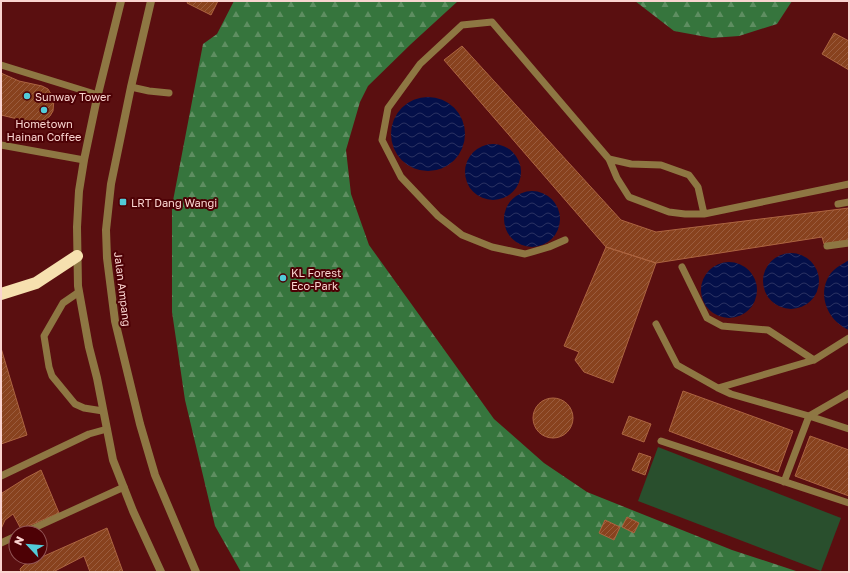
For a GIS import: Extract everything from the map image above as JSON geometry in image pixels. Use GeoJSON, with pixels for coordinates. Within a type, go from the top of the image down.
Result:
{"type":"FeatureCollection","features":[{"type":"Feature","properties":{"kind":"highway"},"geometry":{"type":"LineString","coordinates":[[1,294],[36,283],[77,256]]}},
{"type":"Feature","properties":{"kind":"street"},"geometry":{"type":"LineString","coordinates":[[121,1],[98,95],[79,191],[77,256],[79,292],[113,460],[161,572]]}},
{"type":"Feature","properties":{"kind":"street","name":"Jalan Ampang"},"geometry":{"type":"LineString","coordinates":[[151,1],[111,184],[106,230],[107,258],[114,321],[140,424],[155,475],[196,572]]}},
{"type":"Feature","properties":{"kind":"lane"},"geometry":{"type":"LineString","coordinates":[[565,240],[549,247],[525,254],[492,247],[462,235],[438,216],[401,176],[382,140],[388,108],[420,64],[462,25],[492,22],[609,159],[616,178],[629,196],[669,212],[704,214],[849,184]]}},
{"type":"Feature","properties":{"kind":"lane"},"geometry":{"type":"LineString","coordinates":[[1,65],[98,95]]}},
{"type":"Feature","properties":{"kind":"lane"},"geometry":{"type":"LineString","coordinates":[[131,87],[169,93]]}},
{"type":"Feature","properties":{"kind":"lane"},"geometry":{"type":"LineString","coordinates":[[1,145],[84,160]]}},
{"type":"Feature","properties":{"kind":"lane"},"geometry":{"type":"LineString","coordinates":[[609,159],[631,164],[661,165],[689,176],[698,187],[704,214]]}},
{"type":"Feature","properties":{"kind":"lane"},"geometry":{"type":"LineString","coordinates":[[838,204],[849,202]]}},
{"type":"Feature","properties":{"kind":"lane"},"geometry":{"type":"LineString","coordinates":[[827,246],[849,243]]}},
{"type":"Feature","properties":{"kind":"lane"},"geometry":{"type":"LineString","coordinates":[[682,267],[707,318],[722,326],[768,330],[814,360]]}},
{"type":"Feature","properties":{"kind":"lane"},"geometry":{"type":"LineString","coordinates":[[79,292],[63,303],[44,336],[49,367],[52,376],[75,404],[84,408],[103,411]]}},
{"type":"Feature","properties":{"kind":"lane"},"geometry":{"type":"LineString","coordinates":[[656,324],[677,365],[718,388],[731,394],[849,429]]}},
{"type":"Feature","properties":{"kind":"lane"},"geometry":{"type":"LineString","coordinates":[[718,388],[814,360],[849,338]]}},
{"type":"Feature","properties":{"kind":"lane"},"geometry":{"type":"LineString","coordinates":[[784,482],[809,416],[849,393]]}},
{"type":"Feature","properties":{"kind":"lane"},"geometry":{"type":"LineString","coordinates":[[1,476],[89,434],[107,429]]}},
{"type":"Feature","properties":{"kind":"lane"},"geometry":{"type":"LineString","coordinates":[[661,441],[849,503]]}},
{"type":"Feature","properties":{"kind":"lane"},"geometry":{"type":"LineString","coordinates":[[41,525],[124,487]]}},
{"type":"Feature","properties":{"kind":"green space","name":"KL Forest Eco-Park"},"geometry":{"type":"Polygon","coordinates":[[[234,1],[458,1],[368,86],[360,102],[346,150],[351,194],[369,245],[494,419],[544,463],[587,492],[732,550],[799,572],[241,572],[215,526],[185,400],[172,312],[172,206],[203,44],[217,34],[234,1]]]}},
{"type":"Feature","properties":{"kind":"green space"},"geometry":{"type":"Polygon","coordinates":[[[635,1],[792,1],[777,24],[739,36],[712,38],[674,31],[635,1]]]}},
{"type":"Feature","properties":{"kind":"green space"},"geometry":{"type":"Polygon","coordinates":[[[658,447],[841,518],[821,571],[638,501],[658,447]]]}},
{"type":"Feature","properties":{"kind":"water"},"geometry":{"type":"Polygon","coordinates":[[[428,97],[442,100],[454,108],[462,120],[465,134],[462,148],[454,160],[442,168],[428,171],[414,168],[402,160],[394,148],[391,134],[394,120],[402,108],[414,100],[428,97]]]}},
{"type":"Feature","properties":{"kind":"water"},"geometry":{"type":"Polygon","coordinates":[[[487,144],[499,144],[509,148],[517,156],[521,166],[521,178],[517,188],[509,196],[499,200],[487,200],[477,196],[469,188],[465,178],[465,166],[469,156],[477,148],[487,144]]]}},
{"type":"Feature","properties":{"kind":"water"},"geometry":{"type":"Polygon","coordinates":[[[526,191],[538,191],[552,199],[560,213],[558,230],[552,239],[538,247],[526,247],[516,242],[509,235],[504,225],[504,213],[509,203],[516,196],[526,191]]]}},
{"type":"Feature","properties":{"kind":"water"},"geometry":{"type":"Polygon","coordinates":[[[785,253],[797,253],[807,257],[815,265],[819,275],[819,287],[815,297],[807,305],[797,309],[785,309],[775,305],[767,297],[763,287],[763,275],[767,265],[775,257],[785,253]]]}},
{"type":"Feature","properties":{"kind":"water"},"geometry":{"type":"Polygon","coordinates":[[[849,260],[849,330],[841,326],[830,313],[826,306],[824,289],[831,273],[837,267],[849,260]]]}},
{"type":"Feature","properties":{"kind":"water"},"geometry":{"type":"Polygon","coordinates":[[[723,262],[735,262],[745,266],[753,274],[757,284],[757,296],[753,306],[745,314],[735,318],[723,318],[713,314],[705,306],[701,296],[701,284],[705,274],[713,266],[723,262]]]}},
{"type":"Feature","properties":{"kind":"building"},"geometry":{"type":"Polygon","coordinates":[[[188,1],[218,1],[211,15],[187,3],[188,1]]]}},
{"type":"Feature","properties":{"kind":"building"},"geometry":{"type":"Polygon","coordinates":[[[834,33],[849,41],[849,70],[822,54],[834,33]]]}},
{"type":"Feature","properties":{"kind":"building"},"geometry":{"type":"Polygon","coordinates":[[[462,46],[621,220],[656,232],[849,208],[849,240],[824,244],[822,237],[656,263],[606,247],[444,60],[462,46]]]}},
{"type":"Feature","properties":{"kind":"building","name":"Sunway Tower"},"geometry":{"type":"Polygon","coordinates":[[[1,73],[19,81],[42,86],[48,89],[54,99],[53,111],[50,116],[45,120],[34,123],[1,115],[1,73]]]}},
{"type":"Feature","properties":{"kind":"building"},"geometry":{"type":"Polygon","coordinates":[[[606,247],[656,263],[613,383],[584,372],[575,360],[579,352],[564,346],[606,247]]]}},
{"type":"Feature","properties":{"kind":"building"},"geometry":{"type":"Polygon","coordinates":[[[1,348],[27,435],[1,444],[1,348]]]}},
{"type":"Feature","properties":{"kind":"building"},"geometry":{"type":"Polygon","coordinates":[[[683,391],[793,431],[778,472],[669,431],[683,391]]]}},
{"type":"Feature","properties":{"kind":"building"},"geometry":{"type":"Polygon","coordinates":[[[549,398],[557,398],[564,401],[570,407],[573,418],[570,429],[564,435],[557,438],[549,438],[542,435],[536,429],[533,422],[533,414],[536,407],[542,401],[549,398]]]}},
{"type":"Feature","properties":{"kind":"building"},"geometry":{"type":"Polygon","coordinates":[[[629,416],[651,424],[644,442],[622,434],[629,416]]]}},
{"type":"Feature","properties":{"kind":"building"},"geometry":{"type":"Polygon","coordinates":[[[810,436],[849,450],[849,496],[795,476],[810,436]]]}},
{"type":"Feature","properties":{"kind":"building"},"geometry":{"type":"Polygon","coordinates":[[[639,453],[651,457],[645,475],[632,470],[639,453]]]}},
{"type":"Feature","properties":{"kind":"building"},"geometry":{"type":"Polygon","coordinates":[[[41,470],[59,513],[30,525],[19,525],[13,514],[5,520],[1,529],[2,493],[41,470]]]}},
{"type":"Feature","properties":{"kind":"building"},"geometry":{"type":"Polygon","coordinates":[[[627,517],[639,523],[634,533],[622,527],[627,517]]]}},
{"type":"Feature","properties":{"kind":"building"},"geometry":{"type":"Polygon","coordinates":[[[605,520],[620,527],[614,540],[599,533],[605,520]]]}},
{"type":"Feature","properties":{"kind":"building"},"geometry":{"type":"Polygon","coordinates":[[[107,528],[123,572],[90,572],[84,556],[53,572],[21,572],[20,569],[24,565],[48,565],[48,554],[107,528]]]}},
{"type":"Feature","properties":{"kind":"place","name":"Sunway Tower"},"geometry":{"type":"Point","coordinates":[27,96]}},
{"type":"Feature","properties":{"kind":"place","name":"Hometown Hainan Coffee"},"geometry":{"type":"Point","coordinates":[44,110]}},
{"type":"Feature","properties":{"kind":"place","name":"LRT Dang Wangi"},"geometry":{"type":"Point","coordinates":[123,202]}},
{"type":"Feature","properties":{"kind":"place","name":"KL Forest Eco-Park"},"geometry":{"type":"Point","coordinates":[283,278]}}]}
